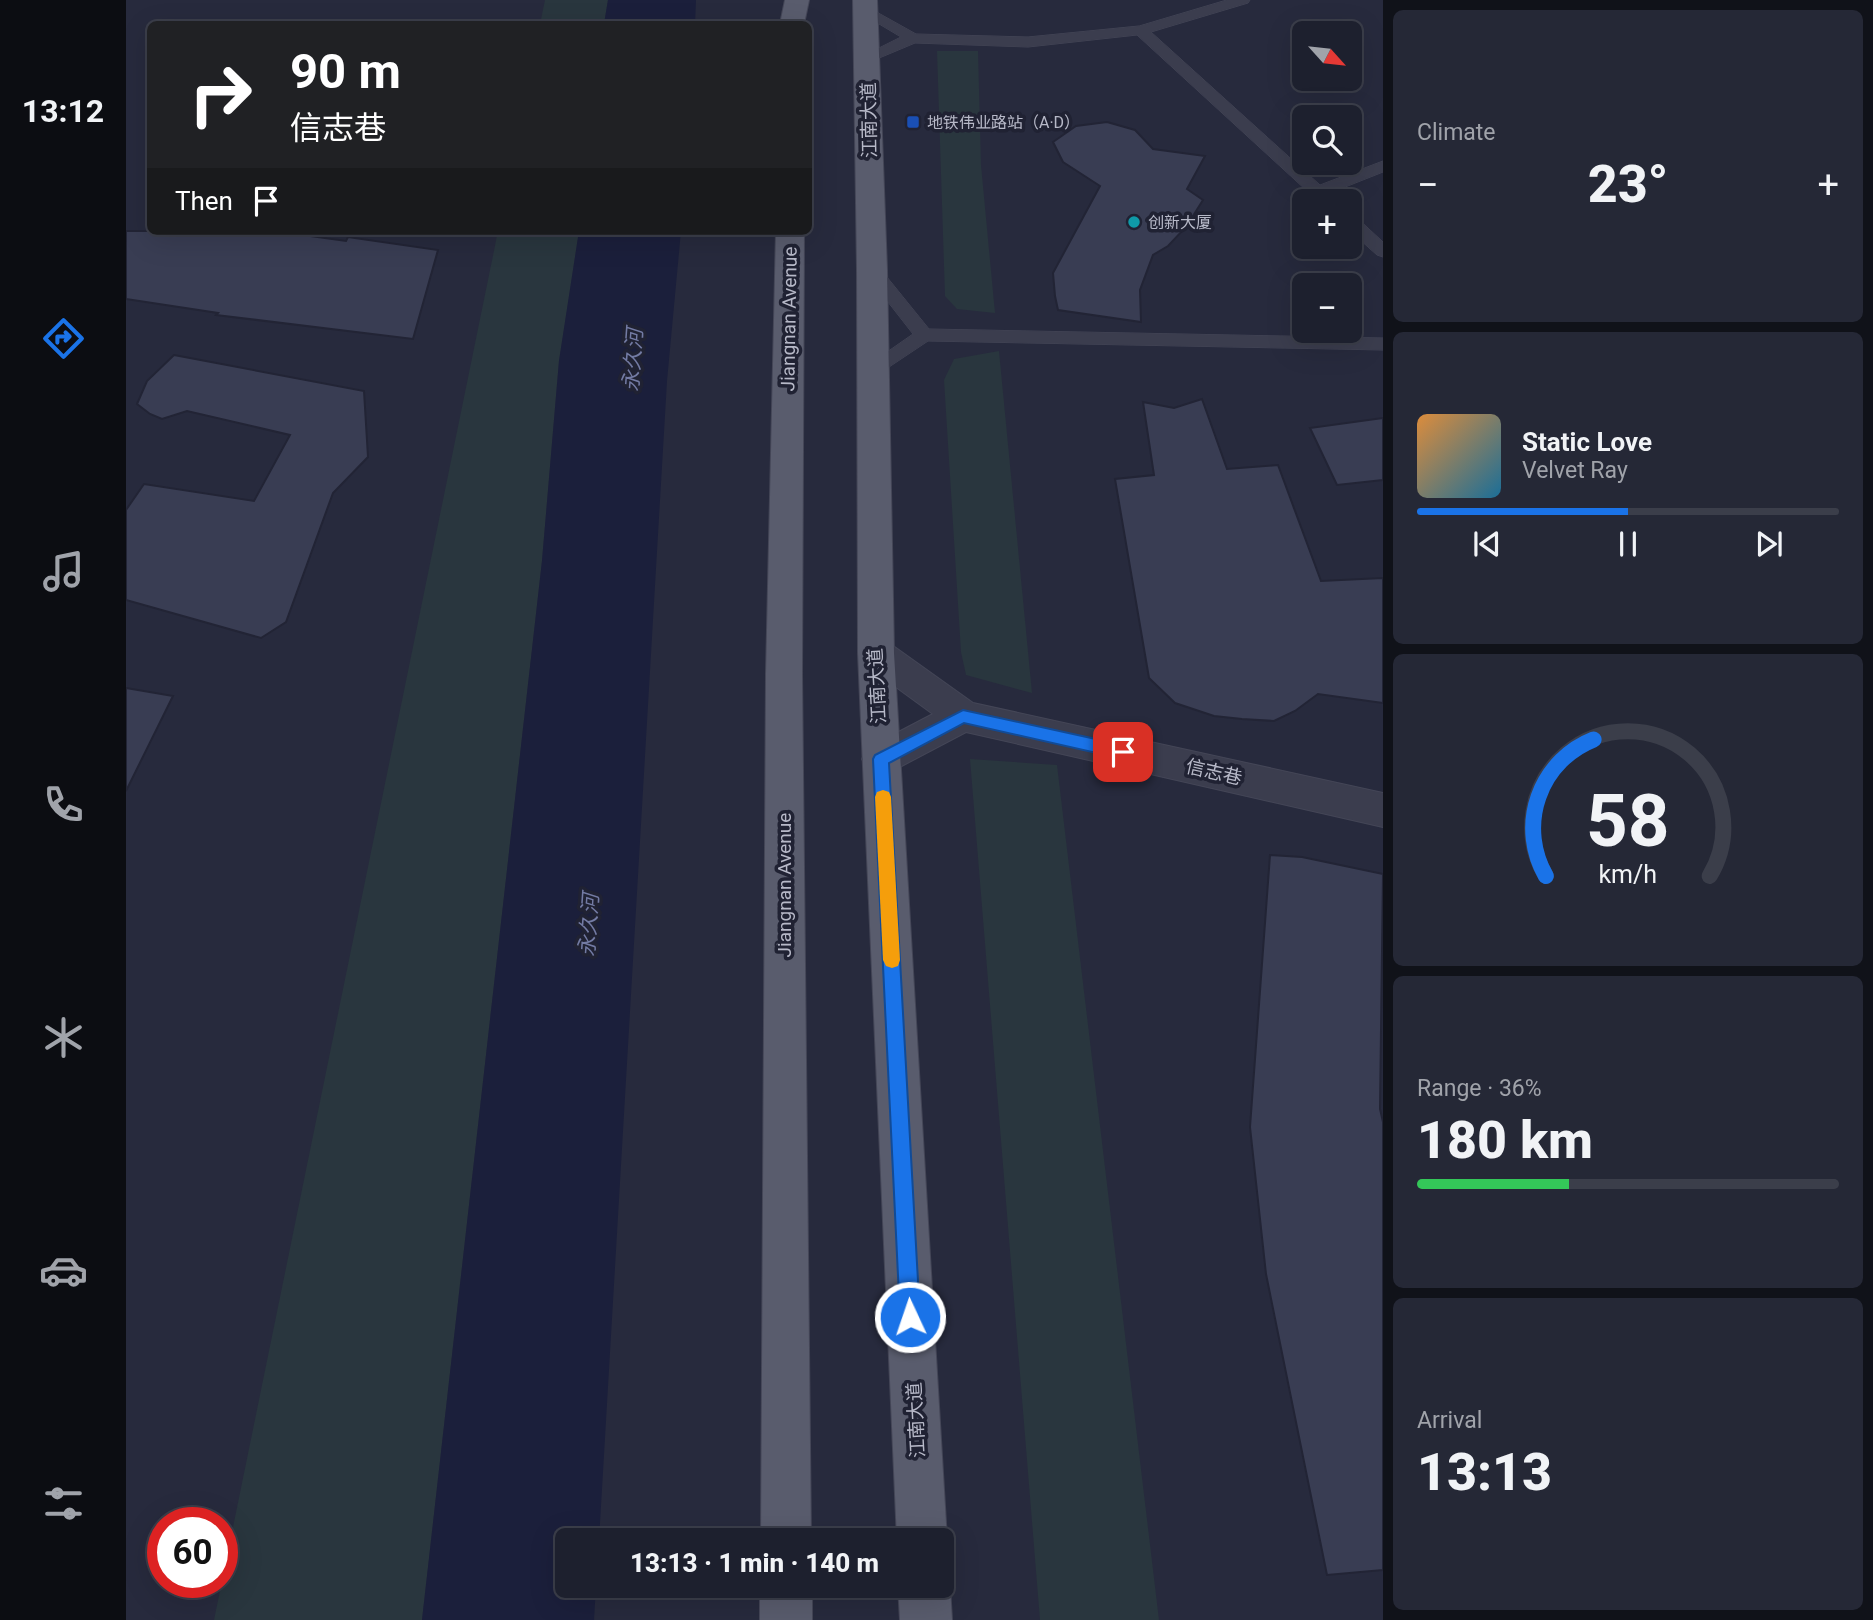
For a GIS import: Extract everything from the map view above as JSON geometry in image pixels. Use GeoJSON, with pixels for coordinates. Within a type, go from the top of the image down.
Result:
{"type":"FeatureCollection","features":[{"type":"Feature","properties":{"kind":"main road"},"geometry":{"type":"LineString","coordinates":[[793,21],[797,0]]}},
{"type":"Feature","properties":{"kind":"main road","name":"江南大道"},"geometry":{"type":"LineString","coordinates":[[865,4],[872,270],[876,653],[921,1528]]}},
{"type":"Feature","properties":{"kind":"main road","name":"Jiangnan Avenue"},"geometry":{"type":"LineString","coordinates":[[786,1528],[784,674],[790,235]]}},
{"type":"Feature","properties":{"kind":"main road"},"geometry":{"type":"LineString","coordinates":[[786,1598],[786,1620]]}},
{"type":"Feature","properties":{"kind":"main road"},"geometry":{"type":"LineString","coordinates":[[925,1598],[926,1620]]}},
{"type":"Feature","properties":{"kind":"street","name":"信志巷"},"geometry":{"type":"LineString","coordinates":[[876,653],[963,716],[1383,810]]}},
{"type":"Feature","properties":{"kind":"street"},"geometry":{"type":"LineString","coordinates":[[881,759],[963,716]]}},
{"type":"Feature","properties":{"kind":"lane"},"geometry":{"type":"LineString","coordinates":[[867,58],[913,38],[1028,43],[1140,30],[1243,0]]}},
{"type":"Feature","properties":{"kind":"lane"},"geometry":{"type":"LineString","coordinates":[[865,4],[913,38]]}},
{"type":"Feature","properties":{"kind":"lane"},"geometry":{"type":"LineString","coordinates":[[1140,30],[1315,189]]}},
{"type":"Feature","properties":{"kind":"lane"},"geometry":{"type":"LineString","coordinates":[[1337,189],[1383,166]]}},
{"type":"Feature","properties":{"kind":"lane"},"geometry":{"type":"LineString","coordinates":[[1362,232],[1383,251]]}},
{"type":"Feature","properties":{"kind":"lane"},"geometry":{"type":"LineString","coordinates":[[872,270],[924,335]]}},
{"type":"Feature","properties":{"kind":"lane"},"geometry":{"type":"LineString","coordinates":[[871,373],[924,335],[1383,344]]}},
{"type":"Feature","properties":{"kind":"shaded area"},"geometry":{"type":"Polygon","coordinates":[[[545,0],[608,0],[604,21],[541,21],[545,0]]]}},
{"type":"Feature","properties":{"kind":"shaded area"},"geometry":{"type":"Polygon","coordinates":[[[937,51],[978,51],[981,165],[995,313],[957,309],[945,296],[937,51]]]}},
{"type":"Feature","properties":{"kind":"shaded area"},"geometry":{"type":"Polygon","coordinates":[[[497,235],[578,235],[559,361],[542,561],[422,1620],[214,1620],[218,1598],[238,1598],[237,1507],[497,235]]]}},
{"type":"Feature","properties":{"kind":"shaded area"},"geometry":{"type":"Polygon","coordinates":[[[999,351],[1032,693],[966,675],[961,652],[944,380],[954,359],[999,351]]]}},
{"type":"Feature","properties":{"kind":"shaded area"},"geometry":{"type":"Polygon","coordinates":[[[970,759],[1057,765],[1159,1620],[1040,1620],[970,759]]]}},
{"type":"Feature","properties":{"kind":"water"},"geometry":{"type":"Polygon","coordinates":[[[608,0],[696,0],[695,21],[604,21],[608,0]]]}},
{"type":"Feature","properties":{"kind":"water","name":"永久河"},"geometry":{"type":"Polygon","coordinates":[[[578,235],[681,235],[667,381],[600,1528],[555,1528],[555,1598],[595,1598],[594,1620],[422,1620],[542,561],[559,361],[578,235]]]}},
{"type":"Feature","properties":{"kind":"building","name":"创新大厦"},"geometry":{"type":"Polygon","coordinates":[[[1107,122],[1135,130],[1153,149],[1205,156],[1187,189],[1203,200],[1186,227],[1168,246],[1153,255],[1140,290],[1141,322],[1058,310],[1055,296],[1053,273],[1100,186],[1063,162],[1053,142],[1076,126],[1107,122]]]}},
{"type":"Feature","properties":{"kind":"building"},"geometry":{"type":"Polygon","coordinates":[[[126,231],[147,231],[147,235],[303,235],[346,241],[348,237],[438,250],[413,339],[216,315],[218,313],[126,299],[126,231]]]}},
{"type":"Feature","properties":{"kind":"building"},"geometry":{"type":"Polygon","coordinates":[[[174,355],[364,391],[368,457],[333,493],[286,622],[261,638],[126,600],[126,510],[144,484],[254,501],[290,435],[187,411],[162,419],[150,414],[137,404],[147,381],[174,355]]]}},
{"type":"Feature","properties":{"kind":"building"},"geometry":{"type":"Polygon","coordinates":[[[1202,399],[1227,469],[1278,465],[1321,581],[1383,578],[1383,703],[1318,694],[1295,711],[1274,721],[1242,719],[1214,716],[1175,703],[1149,678],[1115,479],[1154,475],[1143,402],[1174,408],[1202,399]]]}},
{"type":"Feature","properties":{"kind":"building"},"geometry":{"type":"Polygon","coordinates":[[[1383,418],[1383,480],[1337,485],[1310,428],[1383,418]]]}},
{"type":"Feature","properties":{"kind":"building"},"geometry":{"type":"Polygon","coordinates":[[[126,688],[173,696],[126,791],[126,688]]]}},
{"type":"Feature","properties":{"kind":"building"},"geometry":{"type":"Polygon","coordinates":[[[1270,855],[1302,857],[1383,874],[1380,1109],[1383,1122],[1383,1570],[1327,1575],[1266,1274],[1250,1127],[1270,855]]]}},
{"type":"Feature","properties":{"kind":"slow traffic"},"geometry":{"type":"LineString","coordinates":[[883,797],[892,960]]}},
{"type":"Feature","properties":{"kind":"place","name":"地铁伟业路站（A·D）"},"geometry":{"type":"Point","coordinates":[913,122]}},
{"type":"Feature","properties":{"kind":"place","name":"创新大厦"},"geometry":{"type":"Point","coordinates":[1134,222]}},
{"type":"Feature","properties":{"kind":"route"},"geometry":{"type":"LineString","coordinates":[[910,1317],[881,759],[963,716],[1123,752]]}}]}
